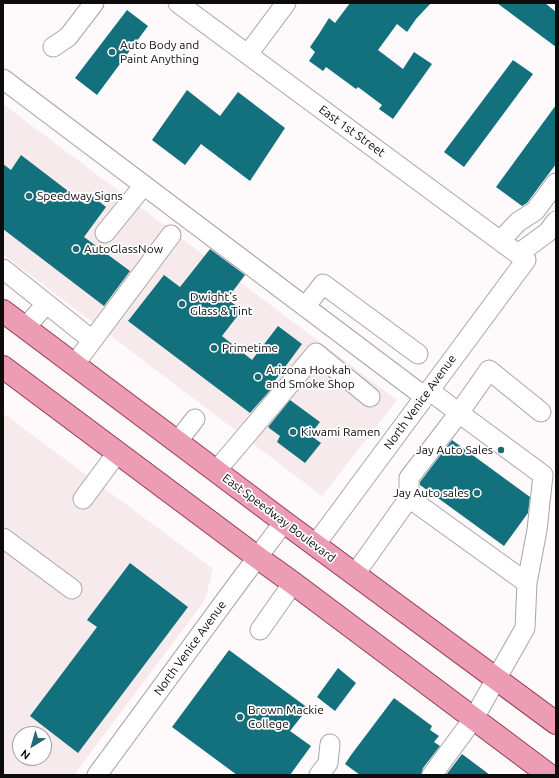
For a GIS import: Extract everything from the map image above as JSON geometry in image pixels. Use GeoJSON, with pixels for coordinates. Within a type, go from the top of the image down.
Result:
{"type":"FeatureCollection","features":[{"type":"Feature","properties":{"kind":"main road","name":"East Speedway Boulevard"},"geometry":{"type":"LineString","coordinates":[[3,312],[556,723]]}},
{"type":"Feature","properties":{"kind":"main road"},"geometry":{"type":"LineString","coordinates":[[3,367],[549,775]]}},
{"type":"Feature","properties":{"kind":"street"},"geometry":{"type":"LineString","coordinates":[[53,47],[68,37],[94,3]]}},
{"type":"Feature","properties":{"kind":"street","name":"East 1st Street"},"geometry":{"type":"LineString","coordinates":[[178,3],[522,257]]}},
{"type":"Feature","properties":{"kind":"street"},"geometry":{"type":"LineString","coordinates":[[248,54],[286,3]]}},
{"type":"Feature","properties":{"kind":"street"},"geometry":{"type":"LineString","coordinates":[[3,79],[305,307],[427,393],[459,413],[543,475],[537,530],[527,583],[525,628],[474,718],[432,775]]}},
{"type":"Feature","properties":{"kind":"street"},"geometry":{"type":"LineString","coordinates":[[500,241],[518,222],[535,211],[556,183]]}},
{"type":"Feature","properties":{"kind":"street"},"geometry":{"type":"LineString","coordinates":[[105,233],[144,185]]}},
{"type":"Feature","properties":{"kind":"street","name":"North Venice Avenue"},"geometry":{"type":"LineString","coordinates":[[316,545],[427,393],[522,257],[548,232],[556,221]]}},
{"type":"Feature","properties":{"kind":"street"},"geometry":{"type":"LineString","coordinates":[[74,365],[171,234]]}},
{"type":"Feature","properties":{"kind":"street"},"geometry":{"type":"LineString","coordinates":[[3,269],[92,340]]}},
{"type":"Feature","properties":{"kind":"street"},"geometry":{"type":"LineString","coordinates":[[305,307],[323,284],[418,354]]}},
{"type":"Feature","properties":{"kind":"street"},"geometry":{"type":"LineString","coordinates":[[25,328],[46,304]]}},
{"type":"Feature","properties":{"kind":"street"},"geometry":{"type":"LineString","coordinates":[[216,471],[316,353],[370,397]]}},
{"type":"Feature","properties":{"kind":"street"},"geometry":{"type":"LineString","coordinates":[[355,574],[409,498],[409,478],[459,413],[489,370],[541,412]]}},
{"type":"Feature","properties":{"kind":"street"},"geometry":{"type":"LineString","coordinates":[[177,442],[195,419]]}},
{"type":"Feature","properties":{"kind":"street"},"geometry":{"type":"LineString","coordinates":[[83,499],[117,453]]}},
{"type":"Feature","properties":{"kind":"street"},"geometry":{"type":"LineString","coordinates":[[409,498],[527,583]]}},
{"type":"Feature","properties":{"kind":"street","name":"North Venice Avenue"},"geometry":{"type":"LineString","coordinates":[[97,775],[284,522]]}},
{"type":"Feature","properties":{"kind":"street"},"geometry":{"type":"LineString","coordinates":[[3,538],[72,589]]}},
{"type":"Feature","properties":{"kind":"street"},"geometry":{"type":"LineString","coordinates":[[260,630],[293,583]]}},
{"type":"Feature","properties":{"kind":"street"},"geometry":{"type":"LineString","coordinates":[[323,774],[328,762],[330,744]]}},
{"type":"Feature","properties":{"kind":"shaded area"},"geometry":{"type":"Polygon","coordinates":[[[3,104],[397,400],[322,496],[3,254],[3,104]]]}},
{"type":"Feature","properties":{"kind":"shaded area"},"geometry":{"type":"Polygon","coordinates":[[[3,413],[213,569],[205,600],[74,775],[3,775],[3,413]]]}},
{"type":"Feature","properties":{"kind":"building"},"geometry":{"type":"Polygon","coordinates":[[[350,3],[431,3],[416,19],[407,32],[397,24],[378,50],[403,69],[414,52],[432,64],[393,119],[379,109],[382,105],[358,87],[356,89],[326,67],[323,71],[309,61],[315,52],[310,47],[329,18],[335,23],[350,3]]]}},
{"type":"Feature","properties":{"kind":"building"},"geometry":{"type":"Polygon","coordinates":[[[497,3],[545,3],[556,12],[556,47],[497,3]]]}},
{"type":"Feature","properties":{"kind":"building","name":"Auto Body and Paint Anything"},"geometry":{"type":"Polygon","coordinates":[[[127,10],[148,26],[97,95],[75,78],[127,10]]]}},
{"type":"Feature","properties":{"kind":"building"},"geometry":{"type":"Polygon","coordinates":[[[513,60],[533,74],[464,167],[444,152],[513,60]]]}},
{"type":"Feature","properties":{"kind":"building"},"geometry":{"type":"Polygon","coordinates":[[[187,90],[220,116],[238,92],[285,128],[250,181],[201,144],[185,165],[152,140],[187,90]]]}},
{"type":"Feature","properties":{"kind":"building"},"geometry":{"type":"Polygon","coordinates":[[[556,105],[556,164],[527,203],[522,206],[496,187],[556,105]]]}},
{"type":"Feature","properties":{"kind":"building"},"geometry":{"type":"Polygon","coordinates":[[[21,155],[85,204],[91,195],[106,207],[84,237],[130,271],[104,306],[3,229],[3,164],[11,170],[21,155]]]}},
{"type":"Feature","properties":{"kind":"building"},"geometry":{"type":"Polygon","coordinates":[[[210,249],[245,275],[227,299],[242,310],[222,336],[252,360],[278,326],[302,344],[271,386],[273,387],[250,413],[128,321],[164,275],[180,287],[210,249]]]}},
{"type":"Feature","properties":{"kind":"building","name":"Kiwami Ramen"},"geometry":{"type":"Polygon","coordinates":[[[290,400],[320,422],[310,435],[321,443],[305,463],[277,442],[280,436],[268,427],[290,400]]]}},
{"type":"Feature","properties":{"kind":"building","name":"Jay Auto sales"},"geometry":{"type":"Polygon","coordinates":[[[452,440],[530,497],[528,513],[504,546],[420,485],[420,482],[452,440]]]}},
{"type":"Feature","properties":{"kind":"building"},"geometry":{"type":"Polygon","coordinates":[[[130,563],[188,607],[78,753],[52,733],[52,726],[43,726],[30,716],[97,627],[87,620],[130,563]]]}},
{"type":"Feature","properties":{"kind":"building","name":"Brown Mackie College"},"geometry":{"type":"Polygon","coordinates":[[[229,650],[308,708],[290,731],[311,746],[290,775],[237,775],[172,727],[229,650]]]}},
{"type":"Feature","properties":{"kind":"building"},"geometry":{"type":"Polygon","coordinates":[[[338,668],[356,683],[335,711],[317,697],[338,668]]]}},
{"type":"Feature","properties":{"kind":"building"},"geometry":{"type":"Polygon","coordinates":[[[394,698],[432,726],[430,730],[439,736],[434,742],[440,746],[423,768],[421,775],[360,775],[345,764],[394,698]]]}},
{"type":"Feature","properties":{"kind":"building"},"geometry":{"type":"Polygon","coordinates":[[[462,754],[490,775],[446,775],[462,754]]]}},
{"type":"Feature","properties":{"kind":"place","name":"Auto Body and Paint Anything"},"geometry":{"type":"Point","coordinates":[112,52]}},
{"type":"Feature","properties":{"kind":"place","name":"Speedway Signs"},"geometry":{"type":"Point","coordinates":[29,196]}},
{"type":"Feature","properties":{"kind":"place","name":"AutoGlassNow"},"geometry":{"type":"Point","coordinates":[76,249]}},
{"type":"Feature","properties":{"kind":"place","name":"Dwight's Glass & Tint"},"geometry":{"type":"Point","coordinates":[182,304]}},
{"type":"Feature","properties":{"kind":"place","name":"Primetime"},"geometry":{"type":"Point","coordinates":[214,348]}},
{"type":"Feature","properties":{"kind":"place","name":"Arizona Hookah and Smoke Shop"},"geometry":{"type":"Point","coordinates":[258,377]}},
{"type":"Feature","properties":{"kind":"place","name":"Kiwami Ramen"},"geometry":{"type":"Point","coordinates":[293,432]}},
{"type":"Feature","properties":{"kind":"place","name":"Jay Auto Sales"},"geometry":{"type":"Point","coordinates":[501,450]}},
{"type":"Feature","properties":{"kind":"place","name":"Jay Auto sales"},"geometry":{"type":"Point","coordinates":[477,493]}},
{"type":"Feature","properties":{"kind":"place","name":"Brown Mackie College"},"geometry":{"type":"Point","coordinates":[240,717]}}]}
